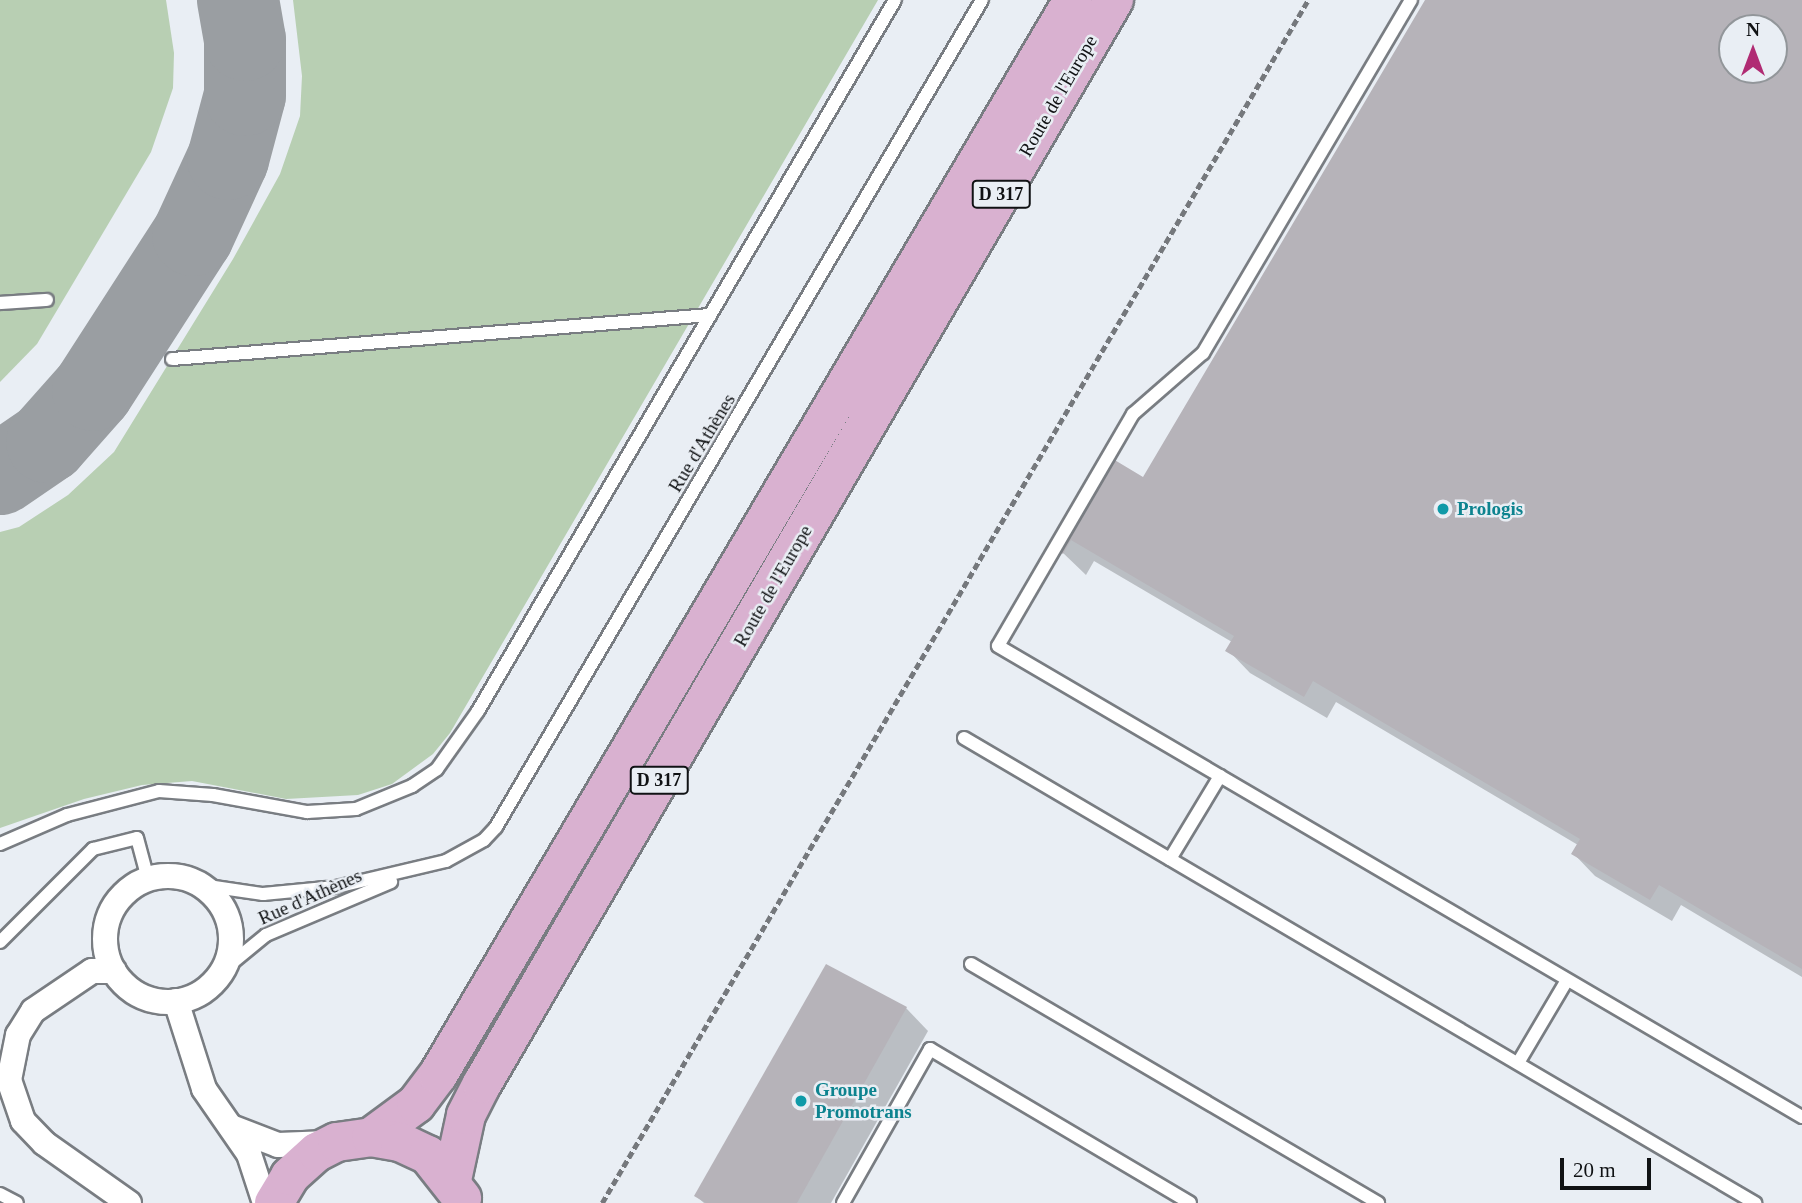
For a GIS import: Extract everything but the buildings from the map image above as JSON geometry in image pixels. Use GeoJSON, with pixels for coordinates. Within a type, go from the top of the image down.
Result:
{"type":"FeatureCollection","features":[{"type":"Feature","properties":{"kind":"main road","name":"Route de l'Europe"},"geometry":{"type":"LineString","coordinates":[[274,1203],[302,1162],[354,1139],[416,1104],[438,1075],[1073,0]]}},
{"type":"Feature","properties":{"kind":"main road","name":"Route de l'Europe"},"geometry":{"type":"LineString","coordinates":[[458,1191],[466,1115],[482,1083],[1114,0]]}},
{"type":"Feature","properties":{"kind":"main road"},"geometry":{"type":"LineString","coordinates":[[354,1139],[415,1147],[458,1191]]}},
{"type":"Feature","properties":{"kind":"street"},"geometry":{"type":"LineString","coordinates":[[166,875],[201,885],[215,896],[229,925],[229,956],[222,971],[210,987],[176,1001],[140,995],[114,971],[107,953],[109,916],[118,900],[148,879],[166,875]]}},
{"type":"Feature","properties":{"kind":"street"},"geometry":{"type":"LineString","coordinates":[[114,971],[92,971],[33,1011],[18,1035],[9,1080],[23,1121],[44,1143],[129,1203]]}},
{"type":"Feature","properties":{"kind":"street"},"geometry":{"type":"LineString","coordinates":[[176,1001],[204,1089],[249,1154],[265,1203]]}},
{"type":"Feature","properties":{"kind":"street"},"geometry":{"type":"LineString","coordinates":[[223,1120],[240,1134],[278,1145],[354,1139]]}},
{"type":"Feature","properties":{"kind":"lane"},"geometry":{"type":"LineString","coordinates":[[0,844],[67,815],[159,791],[213,795],[307,812],[356,809],[412,786],[437,769],[478,711],[895,0]]}},
{"type":"Feature","properties":{"kind":"lane","name":"Rue d'Athènes"},"geometry":{"type":"LineString","coordinates":[[222,971],[249,946],[276,930],[468,850],[504,816],[982,0]]}},
{"type":"Feature","properties":{"kind":"lane"},"geometry":{"type":"LineString","coordinates":[[1411,0],[1203,354],[1133,414],[998,646],[1802,1117]]}},
{"type":"Feature","properties":{"kind":"lane"},"geometry":{"type":"LineString","coordinates":[[0,303],[47,300]]}},
{"type":"Feature","properties":{"kind":"lane"},"geometry":{"type":"LineString","coordinates":[[172,359],[710,315]]}},
{"type":"Feature","properties":{"kind":"lane"},"geometry":{"type":"LineString","coordinates":[[964,738],[1755,1203]]}},
{"type":"Feature","properties":{"kind":"lane"},"geometry":{"type":"LineString","coordinates":[[1170,859],[1220,776]]}},
{"type":"Feature","properties":{"kind":"lane"},"geometry":{"type":"LineString","coordinates":[[0,942],[93,849],[137,838],[148,879]]}},
{"type":"Feature","properties":{"kind":"lane","name":"Rue d'Athènes"},"geometry":{"type":"LineString","coordinates":[[201,885],[227,892],[285,893],[421,870]]}},
{"type":"Feature","properties":{"kind":"lane"},"geometry":{"type":"LineString","coordinates":[[971,964],[1378,1203]]}},
{"type":"Feature","properties":{"kind":"lane"},"geometry":{"type":"LineString","coordinates":[[1518,1063],[1567,980]]}},
{"type":"Feature","properties":{"kind":"lane"},"geometry":{"type":"LineString","coordinates":[[843,1203],[930,1049],[1190,1203]]}},
{"type":"Feature","properties":{"kind":"lane"},"geometry":{"type":"LineString","coordinates":[[0,1194],[17,1203]]}},
{"type":"Feature","properties":{"kind":"path"},"geometry":{"type":"LineString","coordinates":[[603,1203],[1308,0]]}},
{"type":"Feature","properties":{"kind":"green space"},"geometry":{"type":"Polygon","coordinates":[[[0,0],[166,0],[174,53],[173,88],[151,152],[37,344],[0,382],[0,0]]]}},
{"type":"Feature","properties":{"kind":"green space"},"geometry":{"type":"Polygon","coordinates":[[[293,0],[878,0],[450,733],[433,754],[392,784],[358,795],[286,799],[192,781],[142,785],[84,799],[0,828],[0,532],[19,527],[68,495],[114,452],[233,259],[280,174],[300,116],[302,76],[293,0]]]}},
{"type":"Feature","properties":{"kind":"taxiway"},"geometry":{"type":"LineString","coordinates":[[0,474],[47,442],[93,390],[193,235],[228,159],[245,95],[245,40],[238,0]]}},
{"type":"Feature","properties":{"kind":"place","name":"Prologis"},"geometry":{"type":"Point","coordinates":[1443,509]}},
{"type":"Feature","properties":{"kind":"place","name":"Groupe Promotrans"},"geometry":{"type":"Point","coordinates":[801,1101]}}]}
